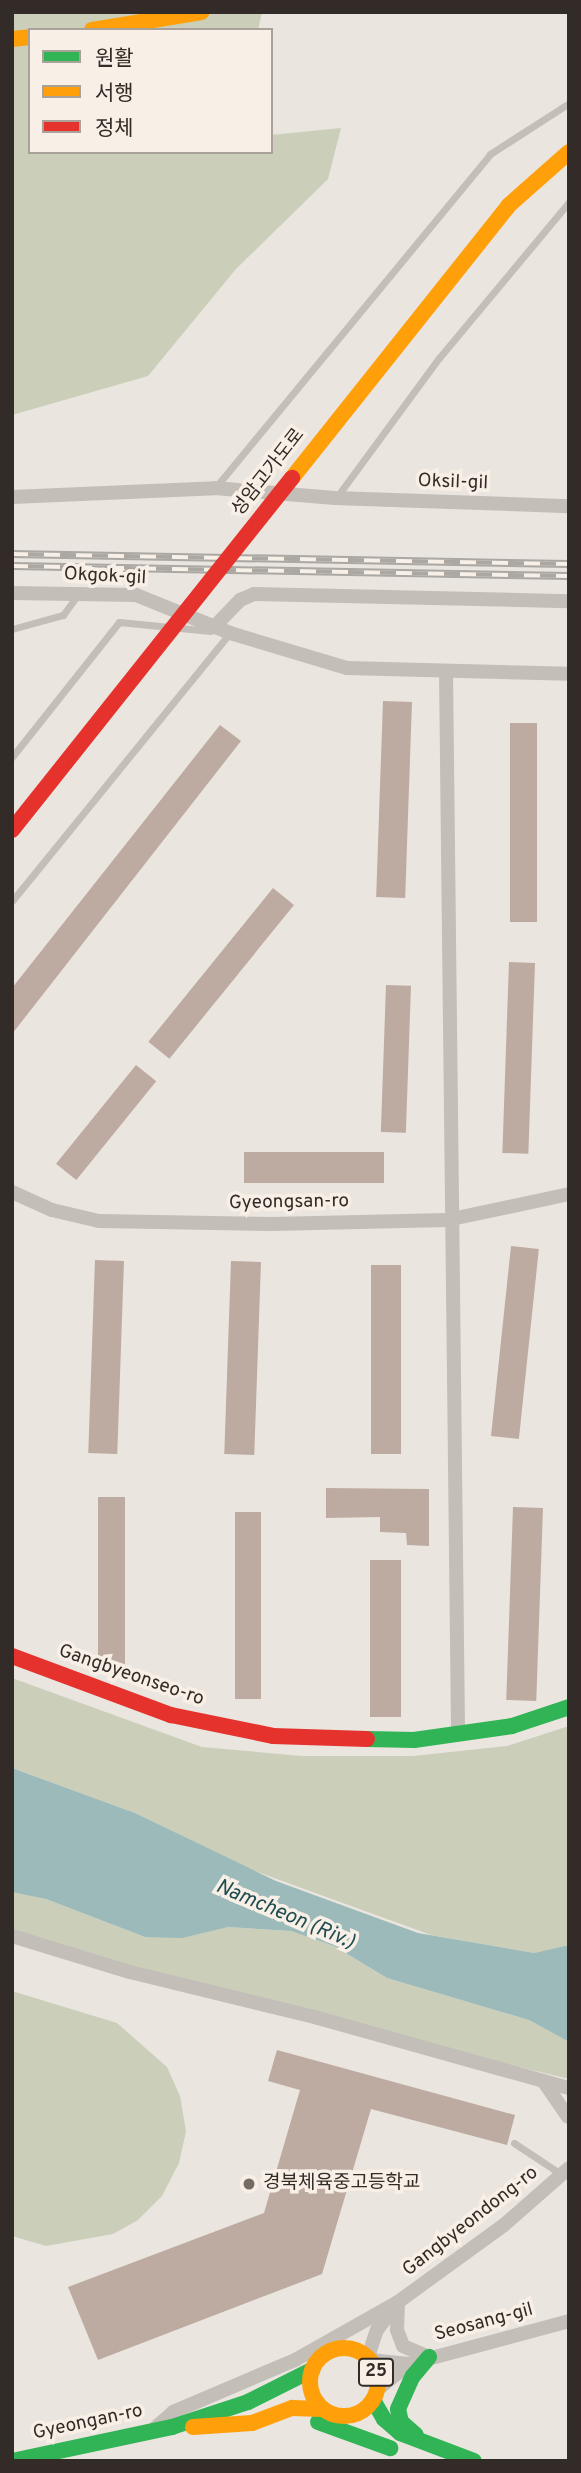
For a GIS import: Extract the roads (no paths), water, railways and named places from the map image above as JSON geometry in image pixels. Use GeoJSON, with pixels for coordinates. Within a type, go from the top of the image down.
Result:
{"type":"FeatureCollection","features":[{"type":"Feature","properties":{"kind":"main road"},"geometry":{"type":"LineString","coordinates":[[104,28],[202,12]]}},
{"type":"Feature","properties":{"kind":"main road","name":"성암고가도로"},"geometry":{"type":"LineString","coordinates":[[12,830],[508,206],[569,152]]}},
{"type":"Feature","properties":{"kind":"main road","name":"Gangbyeonseo-ro"},"geometry":{"type":"LineString","coordinates":[[12,1656],[171,1715],[231,1730],[356,1741],[458,1734],[512,1727],[569,1707]]}},
{"type":"Feature","properties":{"kind":"main road","name":"25"},"geometry":{"type":"LineString","coordinates":[[335,2348],[358,2350],[369,2358],[375,2395],[391,2427],[474,2461]]}},
{"type":"Feature","properties":{"kind":"main road","name":"Gyeongan-ro"},"geometry":{"type":"LineString","coordinates":[[12,2461],[172,2427],[248,2402],[312,2370],[325,2352],[335,2348]]}},
{"type":"Feature","properties":{"kind":"main road"},"geometry":{"type":"LineString","coordinates":[[426,2443],[401,2422],[398,2409],[413,2376],[429,2357]]}},
{"type":"Feature","properties":{"kind":"main road"},"geometry":{"type":"LineString","coordinates":[[312,2370],[311,2391],[323,2409]]}},
{"type":"Feature","properties":{"kind":"main road","name":"25"},"geometry":{"type":"LineString","coordinates":[[344,2416],[355,2414],[375,2395]]}},
{"type":"Feature","properties":{"kind":"main road","name":"Gyeongan-ro"},"geometry":{"type":"LineString","coordinates":[[172,2427],[252,2423],[292,2408],[323,2409],[344,2416],[390,2448],[435,2461]]}},
{"type":"Feature","properties":{"kind":"main road","name":"25"},"geometry":{"type":"LineString","coordinates":[[252,2423],[311,2421],[390,2448]]}},
{"type":"Feature","properties":{"kind":"street"},"geometry":{"type":"LineString","coordinates":[[12,497],[215,488]]}},
{"type":"Feature","properties":{"kind":"street","name":"Oksil-gil"},"geometry":{"type":"LineString","coordinates":[[215,488],[335,498],[569,506]]}},
{"type":"Feature","properties":{"kind":"street","name":"Okgok-gil"},"geometry":{"type":"LineString","coordinates":[[12,593],[144,596],[230,633],[319,663],[446,671],[569,674]]}},
{"type":"Feature","properties":{"kind":"street"},"geometry":{"type":"LineString","coordinates":[[215,626],[240,600],[254,594],[569,601]]}},
{"type":"Feature","properties":{"kind":"street"},"geometry":{"type":"LineString","coordinates":[[446,671],[458,1734]]}},
{"type":"Feature","properties":{"kind":"street","name":"Gyeongsan-ro"},"geometry":{"type":"LineString","coordinates":[[12,1192],[64,1213],[131,1223],[452,1218],[569,1194]]}},
{"type":"Feature","properties":{"kind":"street"},"geometry":{"type":"LineString","coordinates":[[12,1936],[569,2088]]}},
{"type":"Feature","properties":{"kind":"street"},"geometry":{"type":"LineString","coordinates":[[544,2082],[568,2117]]}},
{"type":"Feature","properties":{"kind":"street","name":"Gangbyeondong-ro"},"geometry":{"type":"LineString","coordinates":[[153,2431],[173,2412],[295,2360],[398,2302],[504,2225],[564,2176],[569,2151]]}},
{"type":"Feature","properties":{"kind":"street"},"geometry":{"type":"LineString","coordinates":[[398,2302],[397,2330],[403,2346],[429,2357]]}},
{"type":"Feature","properties":{"kind":"street","name":"Gangbyeondong-ro"},"geometry":{"type":"LineString","coordinates":[[369,2358],[377,2330],[398,2302]]}},
{"type":"Feature","properties":{"kind":"street","name":"Gangbyeondong-ro"},"geometry":{"type":"LineString","coordinates":[[335,2348],[372,2316]]}},
{"type":"Feature","properties":{"kind":"street","name":"Seosang-gil"},"geometry":{"type":"LineString","coordinates":[[409,2364],[569,2321]]}},
{"type":"Feature","properties":{"kind":"street"},"geometry":{"type":"LineString","coordinates":[[369,2358],[409,2364]]}},
{"type":"Feature","properties":{"kind":"street"},"geometry":{"type":"LineString","coordinates":[[375,2395],[409,2364]]}},
{"type":"Feature","properties":{"kind":"lane"},"geometry":{"type":"LineString","coordinates":[[215,488],[490,154],[569,103]]}},
{"type":"Feature","properties":{"kind":"lane"},"geometry":{"type":"LineString","coordinates":[[335,498],[470,319],[569,202]]}},
{"type":"Feature","properties":{"kind":"lane"},"geometry":{"type":"LineString","coordinates":[[12,629],[63,615],[79,594]]}},
{"type":"Feature","properties":{"kind":"lane"},"geometry":{"type":"LineString","coordinates":[[12,757],[119,622],[230,633]]}},
{"type":"Feature","properties":{"kind":"lane"},"geometry":{"type":"LineString","coordinates":[[12,901],[230,633]]}},
{"type":"Feature","properties":{"kind":"lane"},"geometry":{"type":"LineString","coordinates":[[514,2143],[564,2176]]}},
{"type":"Feature","properties":{"kind":"water","name":"Namcheon (Riv.)"},"geometry":{"type":"Polygon","coordinates":[[[12,1768],[135,1813],[276,1881],[418,1933],[534,1953],[569,1945],[569,2042],[529,2020],[387,1978],[334,1946],[291,1931],[228,1927],[182,1938],[145,1937],[46,1899],[12,1892],[12,1768]]]}},
{"type":"Feature","properties":{"kind":"railway"},"geometry":{"type":"LineString","coordinates":[[12,554],[569,564]]}},
{"type":"Feature","properties":{"kind":"railway"},"geometry":{"type":"LineString","coordinates":[[12,566],[569,576]]}},
{"type":"Feature","properties":{"kind":"place","name":"경북체육중고등학교"},"geometry":{"type":"Point","coordinates":[249,2184]}}]}
